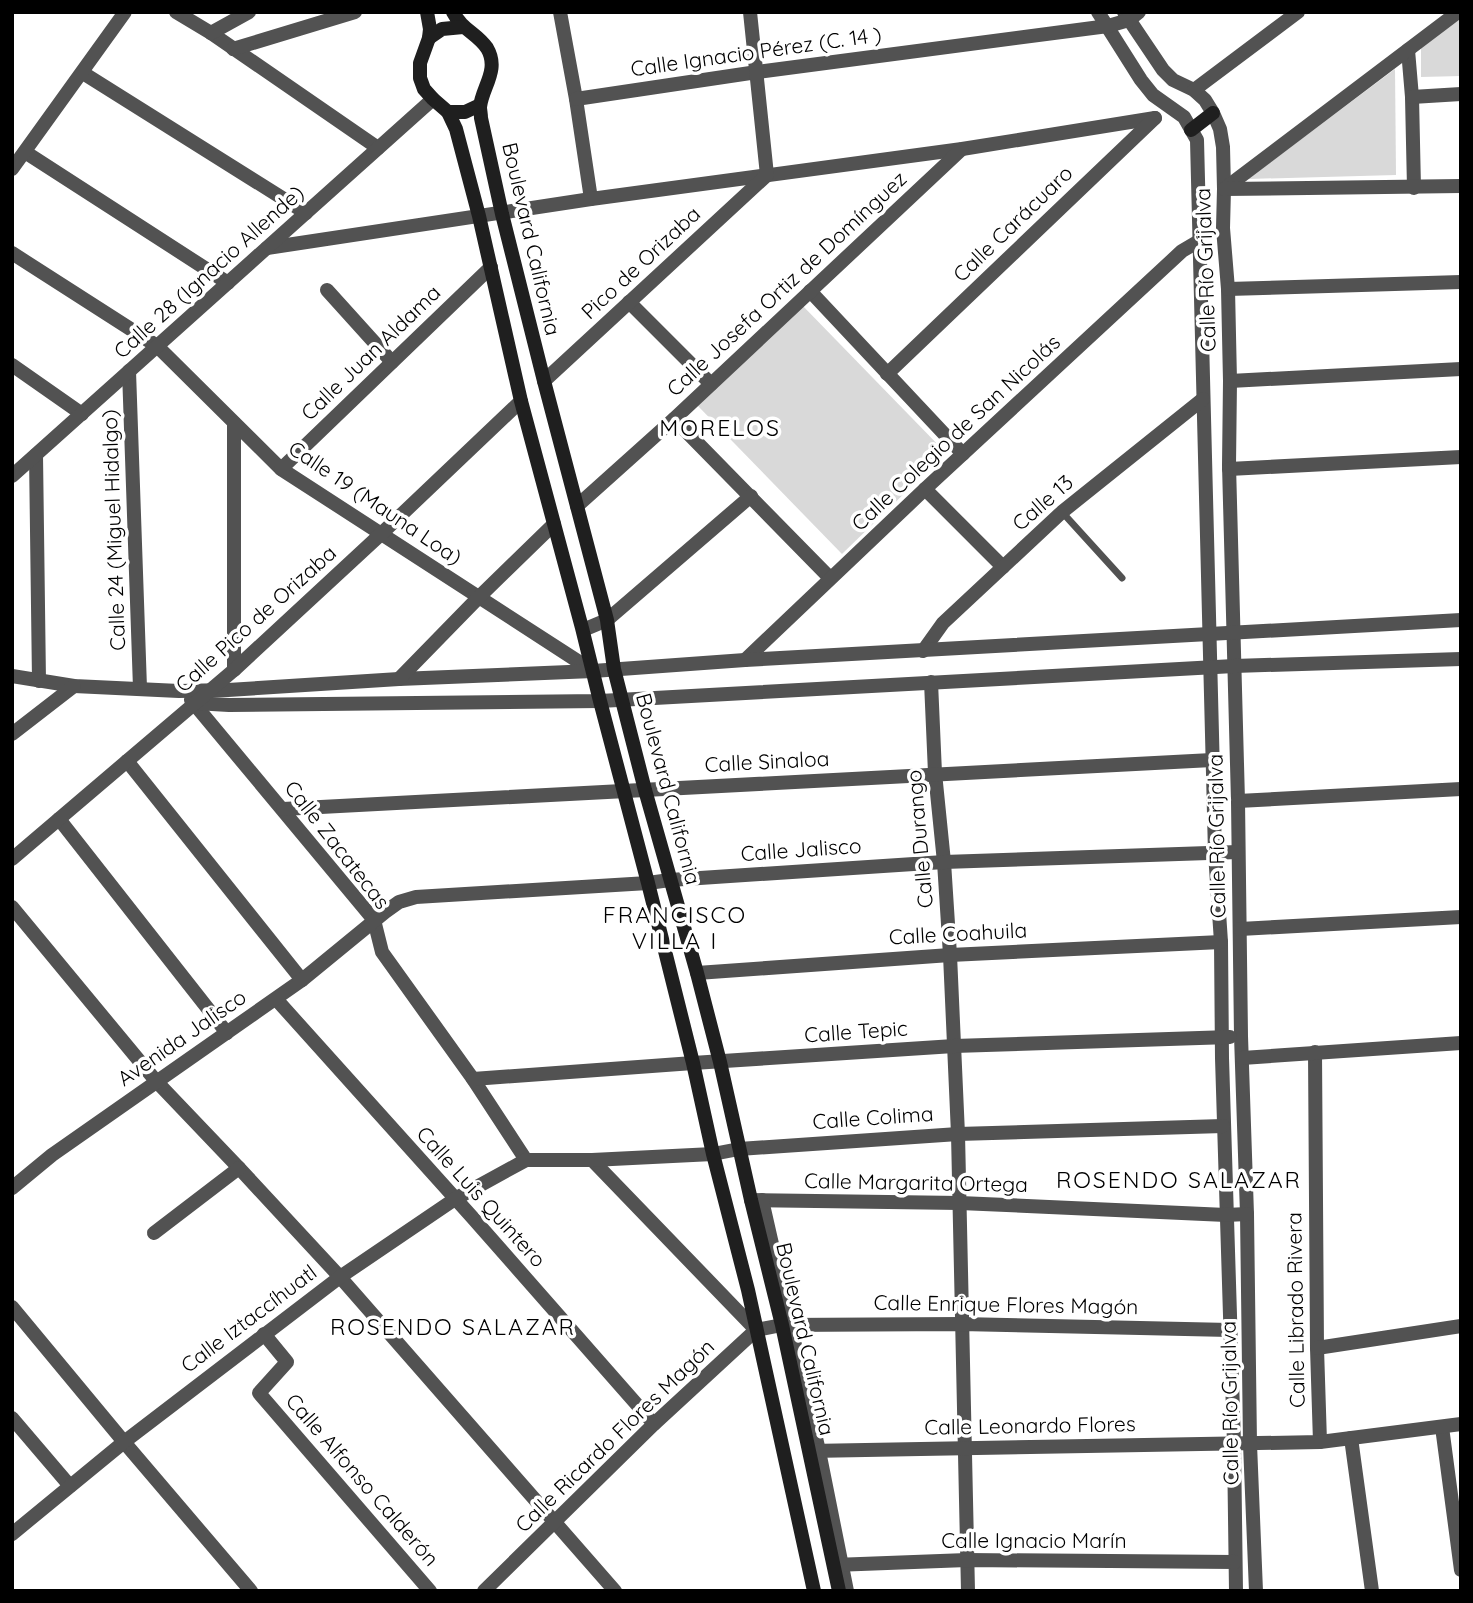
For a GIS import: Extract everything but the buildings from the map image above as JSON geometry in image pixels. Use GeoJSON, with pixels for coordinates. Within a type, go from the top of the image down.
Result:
{"type":"FeatureCollection","features":[{"type":"Feature","properties":{"kind":"street"},"geometry":{"type":"LineString","coordinates":[[12,169],[125,12]]}},
{"type":"Feature","properties":{"kind":"street"},"geometry":{"type":"LineString","coordinates":[[176,12],[211,33],[378,148]]}},
{"type":"Feature","properties":{"kind":"street"},"geometry":{"type":"LineString","coordinates":[[211,33],[248,12]]}},
{"type":"Feature","properties":{"kind":"street"},"geometry":{"type":"LineString","coordinates":[[233,48],[355,12]]}},
{"type":"Feature","properties":{"kind":"street","name":"Boulevard California"},"geometry":{"type":"LineString","coordinates":[[427,12],[430,29],[420,63],[420,78],[424,89],[448,112],[456,129],[479,216],[520,401],[583,630],[693,1063],[748,1290],[814,1591]]}},
{"type":"Feature","properties":{"kind":"street","name":"Boulevard California"},"geometry":{"type":"LineString","coordinates":[[453,12],[463,27],[480,40],[491,58],[489,83],[480,105],[502,212],[607,620],[614,669],[645,790],[697,973],[739,1149],[756,1200],[814,1451],[837,1565],[839,1591]]}},
{"type":"Feature","properties":{"kind":"street"},"geometry":{"type":"LineString","coordinates":[[560,12],[591,199]]}},
{"type":"Feature","properties":{"kind":"street"},"geometry":{"type":"LineString","coordinates":[[750,12],[767,175]]}},
{"type":"Feature","properties":{"kind":"street","name":"Calle Río Grijalva"},"geometry":{"type":"LineString","coordinates":[[1098,12],[1141,80],[1153,95],[1184,117],[1198,140],[1214,853],[1221,942],[1223,1126],[1234,1444],[1236,1591]]}},
{"type":"Feature","properties":{"kind":"street"},"geometry":{"type":"LineString","coordinates":[[1131,15],[1163,70],[1173,80],[1195,90],[1298,12]]}},
{"type":"Feature","properties":{"kind":"street"},"geometry":{"type":"LineString","coordinates":[[1224,189],[1458,12]]}},
{"type":"Feature","properties":{"kind":"street","name":"Calle Ignacio Pérez (C. 14 )"},"geometry":{"type":"LineString","coordinates":[[576,99],[757,72],[1108,26],[1131,15]]}},
{"type":"Feature","properties":{"kind":"street"},"geometry":{"type":"LineString","coordinates":[[429,38],[442,29],[463,27]]}},
{"type":"Feature","properties":{"kind":"street"},"geometry":{"type":"LineString","coordinates":[[1408,50],[1412,97],[1413,188]]}},
{"type":"Feature","properties":{"kind":"street"},"geometry":{"type":"LineString","coordinates":[[83,73],[306,213]]}},
{"type":"Feature","properties":{"kind":"street","name":"Calle Río Grijalva"},"geometry":{"type":"LineString","coordinates":[[1195,90],[1205,100],[1220,129],[1224,189],[1223,228],[1228,289],[1230,381],[1229,470],[1241,1036],[1256,1591]]}},
{"type":"Feature","properties":{"kind":"street"},"geometry":{"type":"LineString","coordinates":[[1412,97],[1461,94]]}},
{"type":"Feature","properties":{"kind":"street","name":"Calle 28 (Ignacio Allende)"},"geometry":{"type":"LineString","coordinates":[[12,476],[433,99]]}},
{"type":"Feature","properties":{"kind":"street"},"geometry":{"type":"LineString","coordinates":[[448,112],[465,112],[480,105]]}},
{"type":"Feature","properties":{"kind":"street","name":"Calle Carácuaro"},"geometry":{"type":"LineString","coordinates":[[887,374],[1154,118],[1170,107]]}},
{"type":"Feature","properties":{"kind":"street"},"geometry":{"type":"LineString","coordinates":[[1191,130],[1213,113]]}},
{"type":"Feature","properties":{"kind":"street"},"geometry":{"type":"LineString","coordinates":[[267,248],[591,199],[962,149],[1154,118]]}},
{"type":"Feature","properties":{"kind":"street","name":"Calle Josefa Ortiz de Domínguez"},"geometry":{"type":"LineString","coordinates":[[577,506],[674,419],[962,149]]}},
{"type":"Feature","properties":{"kind":"street"},"geometry":{"type":"LineString","coordinates":[[25,152],[228,283]]}},
{"type":"Feature","properties":{"kind":"street","name":"Pico de Orizaba"},"geometry":{"type":"LineString","coordinates":[[544,381],[767,175]]}},
{"type":"Feature","properties":{"kind":"street"},"geometry":{"type":"LineString","coordinates":[[1224,189],[1461,186]]}},
{"type":"Feature","properties":{"kind":"street","name":"Calle Colegio de San Nicolás"},"geometry":{"type":"LineString","coordinates":[[745,660],[1182,251],[1199,241]]}},
{"type":"Feature","properties":{"kind":"street","name":"Calle 19 (Mauna Loa)"},"geometry":{"type":"LineString","coordinates":[[12,253],[157,346],[281,470],[593,671]]}},
{"type":"Feature","properties":{"kind":"street","name":"Calle Juan Aldama"},"geometry":{"type":"LineString","coordinates":[[281,470],[491,267]]}},
{"type":"Feature","properties":{"kind":"street"},"geometry":{"type":"LineString","coordinates":[[1228,289],[1461,282]]}},
{"type":"Feature","properties":{"kind":"street"},"geometry":{"type":"LineString","coordinates":[[327,290],[392,362]]}},
{"type":"Feature","properties":{"kind":"street"},"geometry":{"type":"LineString","coordinates":[[810,291],[963,454]]}},
{"type":"Feature","properties":{"kind":"street"},"geometry":{"type":"LineString","coordinates":[[629,302],[711,384]]}},
{"type":"Feature","properties":{"kind":"street"},"geometry":{"type":"LineString","coordinates":[[12,365],[82,414]]}},
{"type":"Feature","properties":{"kind":"street"},"geometry":{"type":"LineString","coordinates":[[1230,381],[1461,369]]}},
{"type":"Feature","properties":{"kind":"street","name":"Calle 24 (Miguel Hidalgo)"},"geometry":{"type":"LineString","coordinates":[[129,371],[140,688]]}},
{"type":"Feature","properties":{"kind":"street","name":"Calle 13"},"geometry":{"type":"LineString","coordinates":[[923,651],[943,623],[1062,512],[1203,399]]}},
{"type":"Feature","properties":{"kind":"street","name":"Calle Pico de Orizaba"},"geometry":{"type":"LineString","coordinates":[[12,859],[234,670],[520,401]]}},
{"type":"Feature","properties":{"kind":"street"},"geometry":{"type":"LineString","coordinates":[[674,419],[830,578]]}},
{"type":"Feature","properties":{"kind":"street"},"geometry":{"type":"LineString","coordinates":[[234,423],[234,670]]}},
{"type":"Feature","properties":{"kind":"street"},"geometry":{"type":"LineString","coordinates":[[36,455],[39,681]]}},
{"type":"Feature","properties":{"kind":"street"},"geometry":{"type":"LineString","coordinates":[[1229,470],[1461,457]]}},
{"type":"Feature","properties":{"kind":"street"},"geometry":{"type":"LineString","coordinates":[[925,489],[1003,566]]}},
{"type":"Feature","properties":{"kind":"street"},"geometry":{"type":"LineString","coordinates":[[583,630],[607,620],[751,496]]}},
{"type":"Feature","properties":{"kind":"street"},"geometry":{"type":"LineString","coordinates":[[399,679],[554,524]]}},
{"type":"Feature","properties":{"kind":"street"},"geometry":{"type":"LineString","coordinates":[[12,676],[74,686],[210,690],[593,671],[1461,620]]}},
{"type":"Feature","properties":{"kind":"street"},"geometry":{"type":"LineString","coordinates":[[195,703],[229,705],[600,701],[1234,666],[1461,659]]}},
{"type":"Feature","properties":{"kind":"street","name":"Calle Durango"},"geometry":{"type":"LineString","coordinates":[[931,682],[935,774],[950,955],[958,1134],[968,1591]]}},
{"type":"Feature","properties":{"kind":"street"},"geometry":{"type":"LineString","coordinates":[[14,730],[74,686]]}},
{"type":"Feature","properties":{"kind":"street","name":"Calle Zacatecas"},"geometry":{"type":"LineString","coordinates":[[179,691],[195,703],[374,920],[382,952],[527,1160]]}},
{"type":"Feature","properties":{"kind":"street","name":"Calle Sinaloa"},"geometry":{"type":"LineString","coordinates":[[283,809],[1212,760]]}},
{"type":"Feature","properties":{"kind":"street"},"geometry":{"type":"LineString","coordinates":[[128,761],[302,980]]}},
{"type":"Feature","properties":{"kind":"street"},"geometry":{"type":"LineString","coordinates":[[1238,801],[1461,789]]}},
{"type":"Feature","properties":{"kind":"street"},"geometry":{"type":"LineString","coordinates":[[59,819],[227,1033]]}},
{"type":"Feature","properties":{"kind":"street","name":"Calle Jalisco"},"geometry":{"type":"LineString","coordinates":[[374,920],[399,902],[416,897],[944,862],[1238,852]]}},
{"type":"Feature","properties":{"kind":"street"},"geometry":{"type":"LineString","coordinates":[[12,907],[156,1081],[340,1277],[615,1591]]}},
{"type":"Feature","properties":{"kind":"street"},"geometry":{"type":"LineString","coordinates":[[1240,929],[1461,918]]}},
{"type":"Feature","properties":{"kind":"street","name":"Avenida Jalisco"},"geometry":{"type":"LineString","coordinates":[[12,1188],[156,1081],[302,980],[374,920]]}},
{"type":"Feature","properties":{"kind":"street","name":"Calle Coahuila"},"geometry":{"type":"LineString","coordinates":[[697,973],[950,955],[1221,942]]}},
{"type":"Feature","properties":{"kind":"street","name":"Calle Luis Quintero"},"geometry":{"type":"LineString","coordinates":[[276,999],[654,1424]]}},
{"type":"Feature","properties":{"kind":"street","name":"Calle Tepic"},"geometry":{"type":"LineString","coordinates":[[473,1079],[954,1046],[1241,1036]]}},
{"type":"Feature","properties":{"kind":"street"},"geometry":{"type":"LineString","coordinates":[[1242,1058],[1461,1043]]}},
{"type":"Feature","properties":{"kind":"street","name":"Calle Librado Rivera"},"geometry":{"type":"LineString","coordinates":[[1315,1052],[1320,1442]]}},
{"type":"Feature","properties":{"kind":"street","name":"Calle Colima"},"geometry":{"type":"LineString","coordinates":[[527,1160],[713,1154],[739,1149],[958,1134],[1223,1126]]}},
{"type":"Feature","properties":{"kind":"street","name":"Calle Iztaccíhuatl"},"geometry":{"type":"LineString","coordinates":[[12,1534],[124,1442],[340,1277],[455,1199],[527,1160]]}},
{"type":"Feature","properties":{"kind":"street"},"geometry":{"type":"LineString","coordinates":[[592,1160],[756,1330],[786,1325]]}},
{"type":"Feature","properties":{"kind":"street"},"geometry":{"type":"LineString","coordinates":[[154,1233],[239,1168]]}},
{"type":"Feature","properties":{"kind":"street","name":"Calle Margarita Ortega"},"geometry":{"type":"LineString","coordinates":[[756,1200],[960,1203],[1247,1214]]}},
{"type":"Feature","properties":{"kind":"street"},"geometry":{"type":"LineString","coordinates":[[12,1307],[251,1591]]}},
{"type":"Feature","properties":{"kind":"street","name":"Calle Enrique Flores Magón"},"geometry":{"type":"LineString","coordinates":[[786,1325],[961,1324],[1230,1330]]}},
{"type":"Feature","properties":{"kind":"street"},"geometry":{"type":"LineString","coordinates":[[1317,1348],[1461,1326]]}},
{"type":"Feature","properties":{"kind":"street","name":"Calle Ricardo Flores Magón"},"geometry":{"type":"LineString","coordinates":[[484,1591],[654,1424],[756,1330]]}},
{"type":"Feature","properties":{"kind":"street","name":"Calle Alfonso Calderón"},"geometry":{"type":"LineString","coordinates":[[264,1334],[287,1362],[259,1393],[430,1591]]}},
{"type":"Feature","properties":{"kind":"street"},"geometry":{"type":"LineString","coordinates":[[12,1418],[70,1486]]}},
{"type":"Feature","properties":{"kind":"street","name":"Calle Leonardo Flores"},"geometry":{"type":"LineString","coordinates":[[814,1451],[1320,1442],[1461,1424]]}},
{"type":"Feature","properties":{"kind":"street"},"geometry":{"type":"LineString","coordinates":[[1442,1427],[1461,1570]]}},
{"type":"Feature","properties":{"kind":"street"},"geometry":{"type":"LineString","coordinates":[[1351,1438],[1373,1591]]}},
{"type":"Feature","properties":{"kind":"street","name":"Calle Ignacio Marín"},"geometry":{"type":"LineString","coordinates":[[837,1565],[967,1560],[1235,1562]]}},
{"type":"Feature","properties":{"kind":"street"},"geometry":{"type":"LineString","coordinates":[[837,1565],[848,1591]]}},
{"type":"Feature","properties":{"kind":"lane"},"geometry":{"type":"LineString","coordinates":[[1062,512],[1122,578]]}},
{"type":"Feature","properties":{"kind":"shaded area"},"geometry":{"type":"Polygon","coordinates":[[[1461,16],[1461,76],[1421,77],[1421,47],[1461,16]]]}},
{"type":"Feature","properties":{"kind":"shaded area"},"geometry":{"type":"Polygon","coordinates":[[[1395,69],[1396,175],[1248,179],[1395,69]]]}},
{"type":"Feature","properties":{"kind":"shaded area"},"geometry":{"type":"Polygon","coordinates":[[[801,304],[946,453],[842,554],[697,405],[801,304]]]}},
{"type":"Feature","properties":{"kind":"district","name":"MORELOS"},"geometry":{"type":"Point","coordinates":[720,428]}},
{"type":"Feature","properties":{"kind":"district","name":"FRANCISCO VILLA I"},"geometry":{"type":"Point","coordinates":[675,928]}},
{"type":"Feature","properties":{"kind":"district","name":"ROSENDO SALAZAR"},"geometry":{"type":"Point","coordinates":[1179,1180]}},
{"type":"Feature","properties":{"kind":"district","name":"ROSENDO SALAZAR"},"geometry":{"type":"Point","coordinates":[453,1327]}}]}
